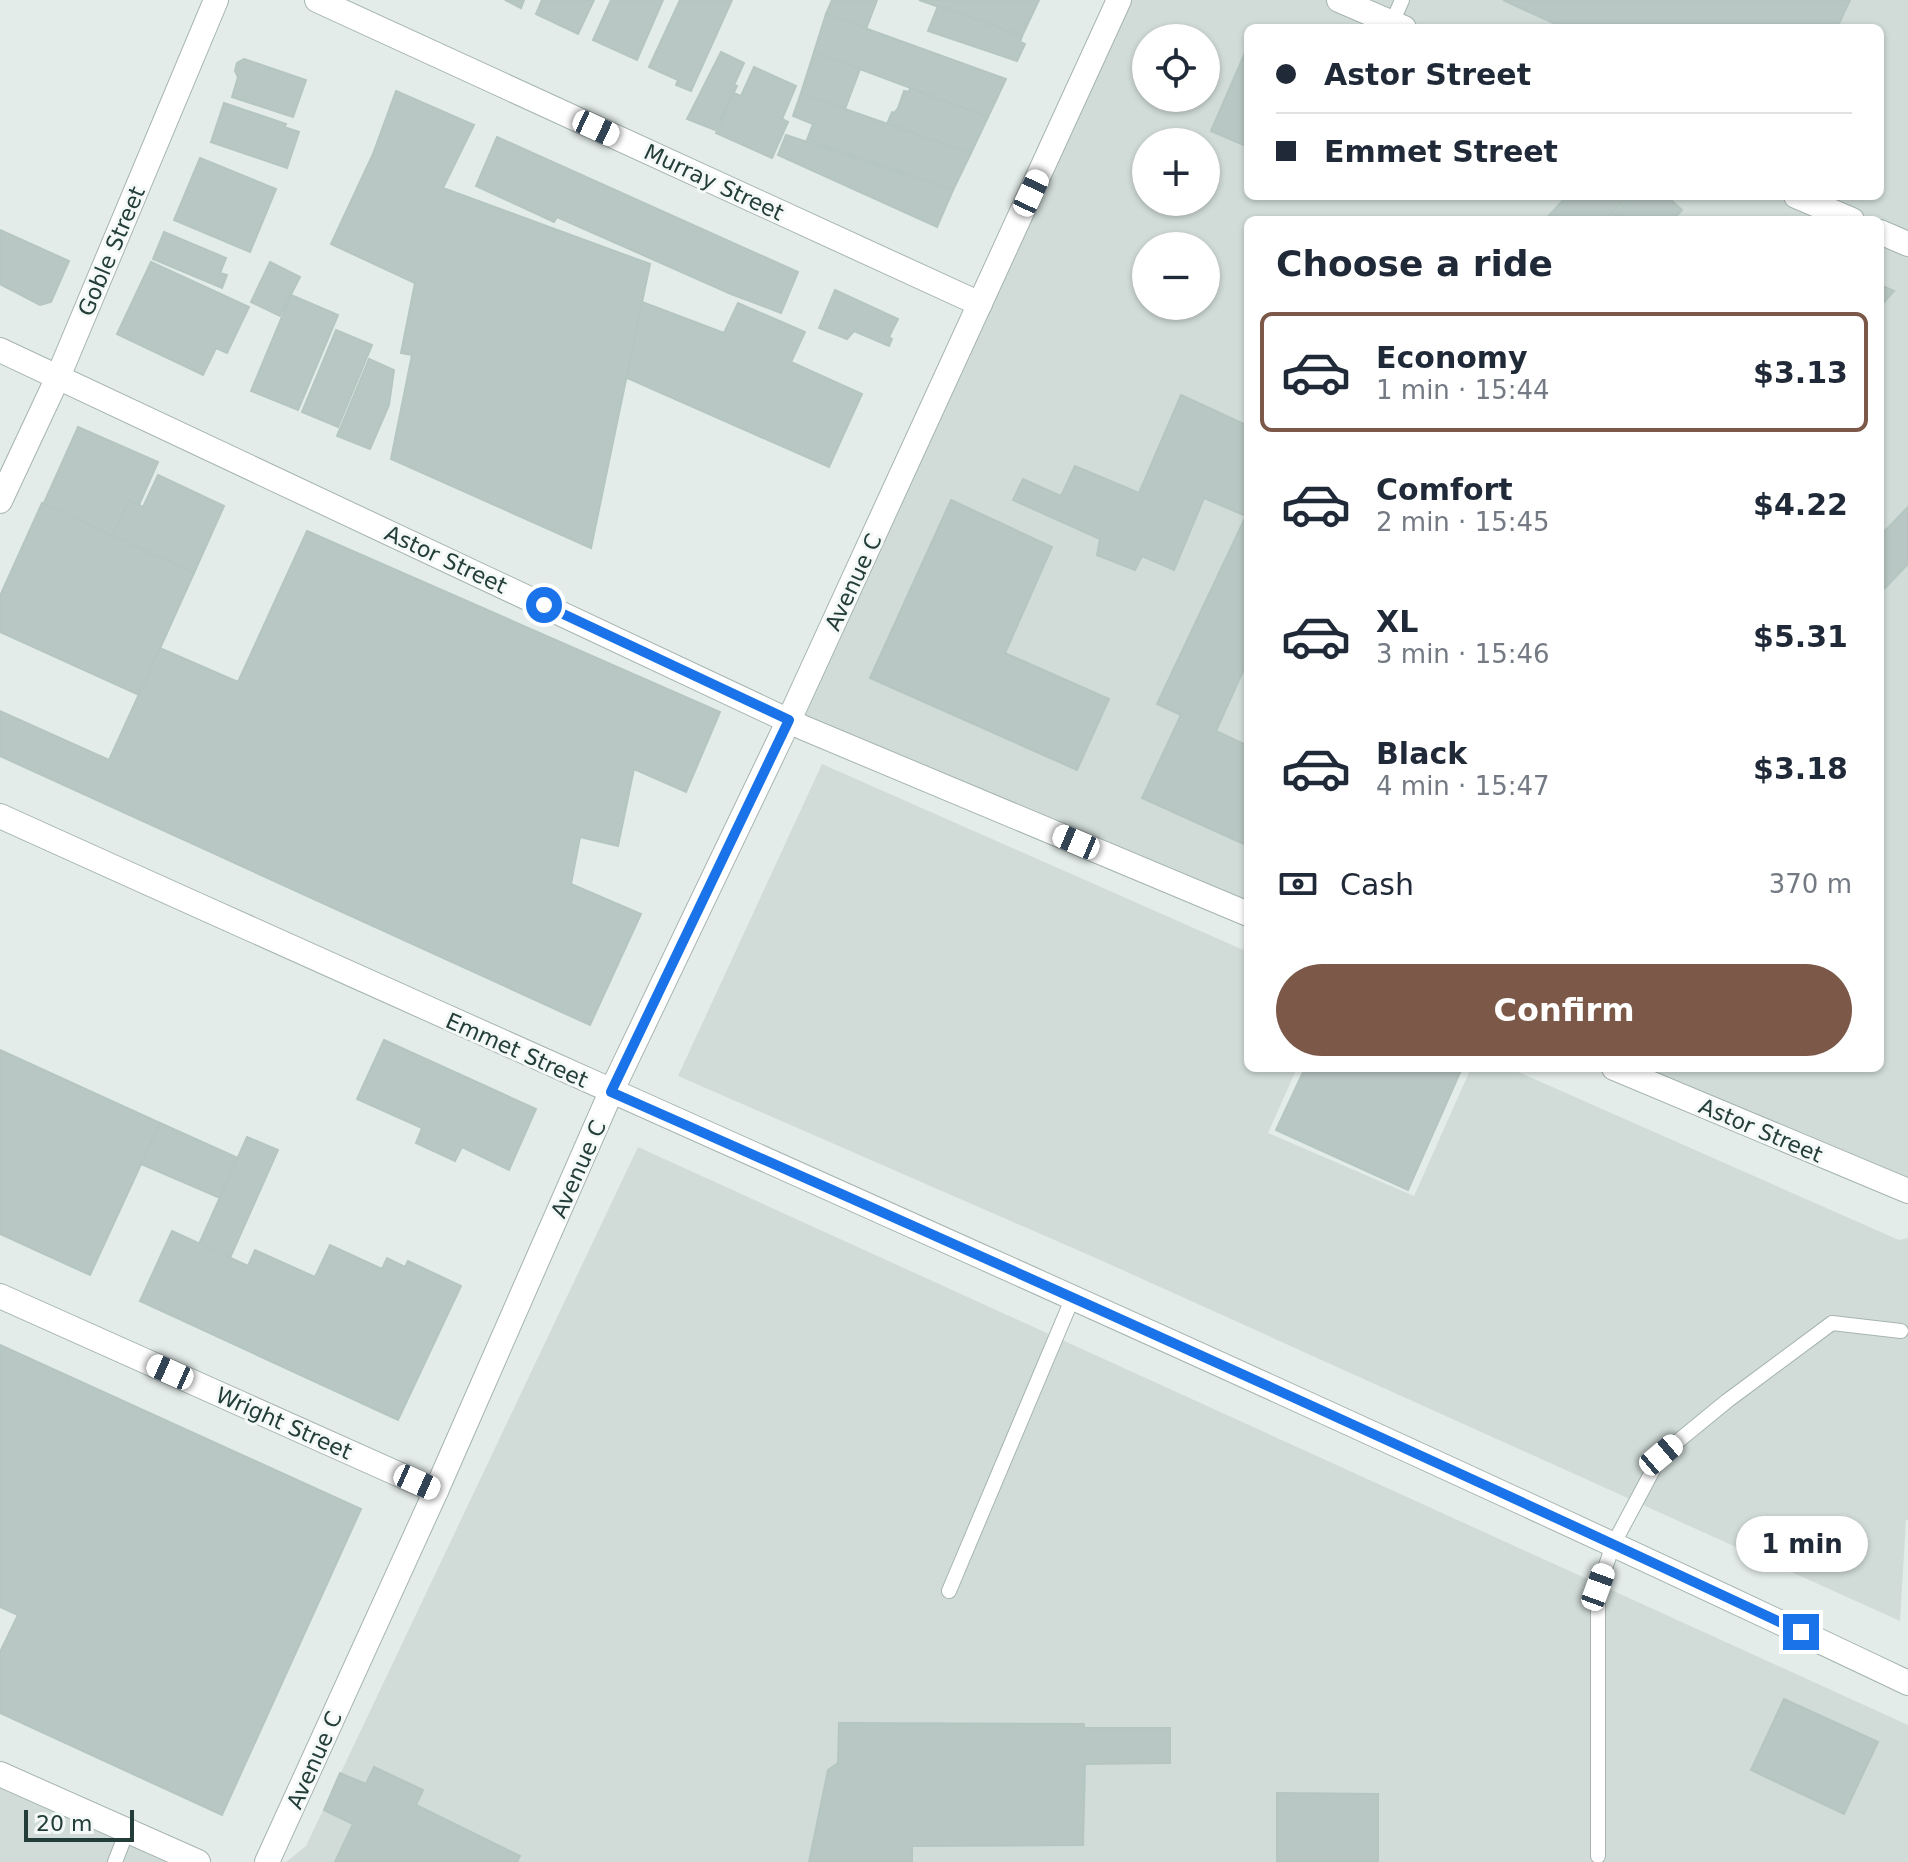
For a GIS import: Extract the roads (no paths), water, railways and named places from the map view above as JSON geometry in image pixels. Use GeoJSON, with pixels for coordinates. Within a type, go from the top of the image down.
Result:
{"type":"FeatureCollection","features":[{"type":"Feature","properties":{"kind":"street","name":"Goble Street"},"geometry":{"type":"LineString","coordinates":[[0,501],[58,377],[216,0]]}},
{"type":"Feature","properties":{"kind":"street","name":"Murray Street"},"geometry":{"type":"LineString","coordinates":[[317,0],[980,304]]}},
{"type":"Feature","properties":{"kind":"street","name":"Avenue C"},"geometry":{"type":"LineString","coordinates":[[267,1862],[436,1491],[611,1092],[789,720],[1119,0]]}},
{"type":"Feature","properties":{"kind":"street"},"geometry":{"type":"LineString","coordinates":[[1339,0],[1393,24]]}},
{"type":"Feature","properties":{"kind":"street"},"geometry":{"type":"LineString","coordinates":[[1805,200],[1843,216]]}},
{"type":"Feature","properties":{"kind":"street"},"geometry":{"type":"LineString","coordinates":[[1884,234],[1908,244]]}},
{"type":"Feature","properties":{"kind":"street","name":"Astor Street"},"geometry":{"type":"LineString","coordinates":[[0,350],[789,720],[1244,912]]}},
{"type":"Feature","properties":{"kind":"street","name":"Emmet Street"},"geometry":{"type":"LineString","coordinates":[[0,816],[1073,1297],[1614,1543],[1908,1683]]}},
{"type":"Feature","properties":{"kind":"street","name":"Astor Street"},"geometry":{"type":"LineString","coordinates":[[1624,1072],[1908,1191]]}},
{"type":"Feature","properties":{"kind":"street","name":"Wright Street"},"geometry":{"type":"LineString","coordinates":[[0,1296],[436,1491]]}},
{"type":"Feature","properties":{"kind":"street"},"geometry":{"type":"LineString","coordinates":[[0,1774],[198,1862]]}},
{"type":"Feature","properties":{"kind":"lane"},"geometry":{"type":"LineString","coordinates":[[1398,24],[1402,0]]}},
{"type":"Feature","properties":{"kind":"lane"},"geometry":{"type":"LineString","coordinates":[[949,1591],[1073,1297]]}},
{"type":"Feature","properties":{"kind":"lane"},"geometry":{"type":"LineString","coordinates":[[1598,1856],[1598,1587],[1614,1543],[1661,1455],[1738,1392],[1832,1323],[1901,1331]]}},
{"type":"Feature","properties":{"kind":"lane"},"geometry":{"type":"LineString","coordinates":[[115,1862],[127,1831]]}}]}
